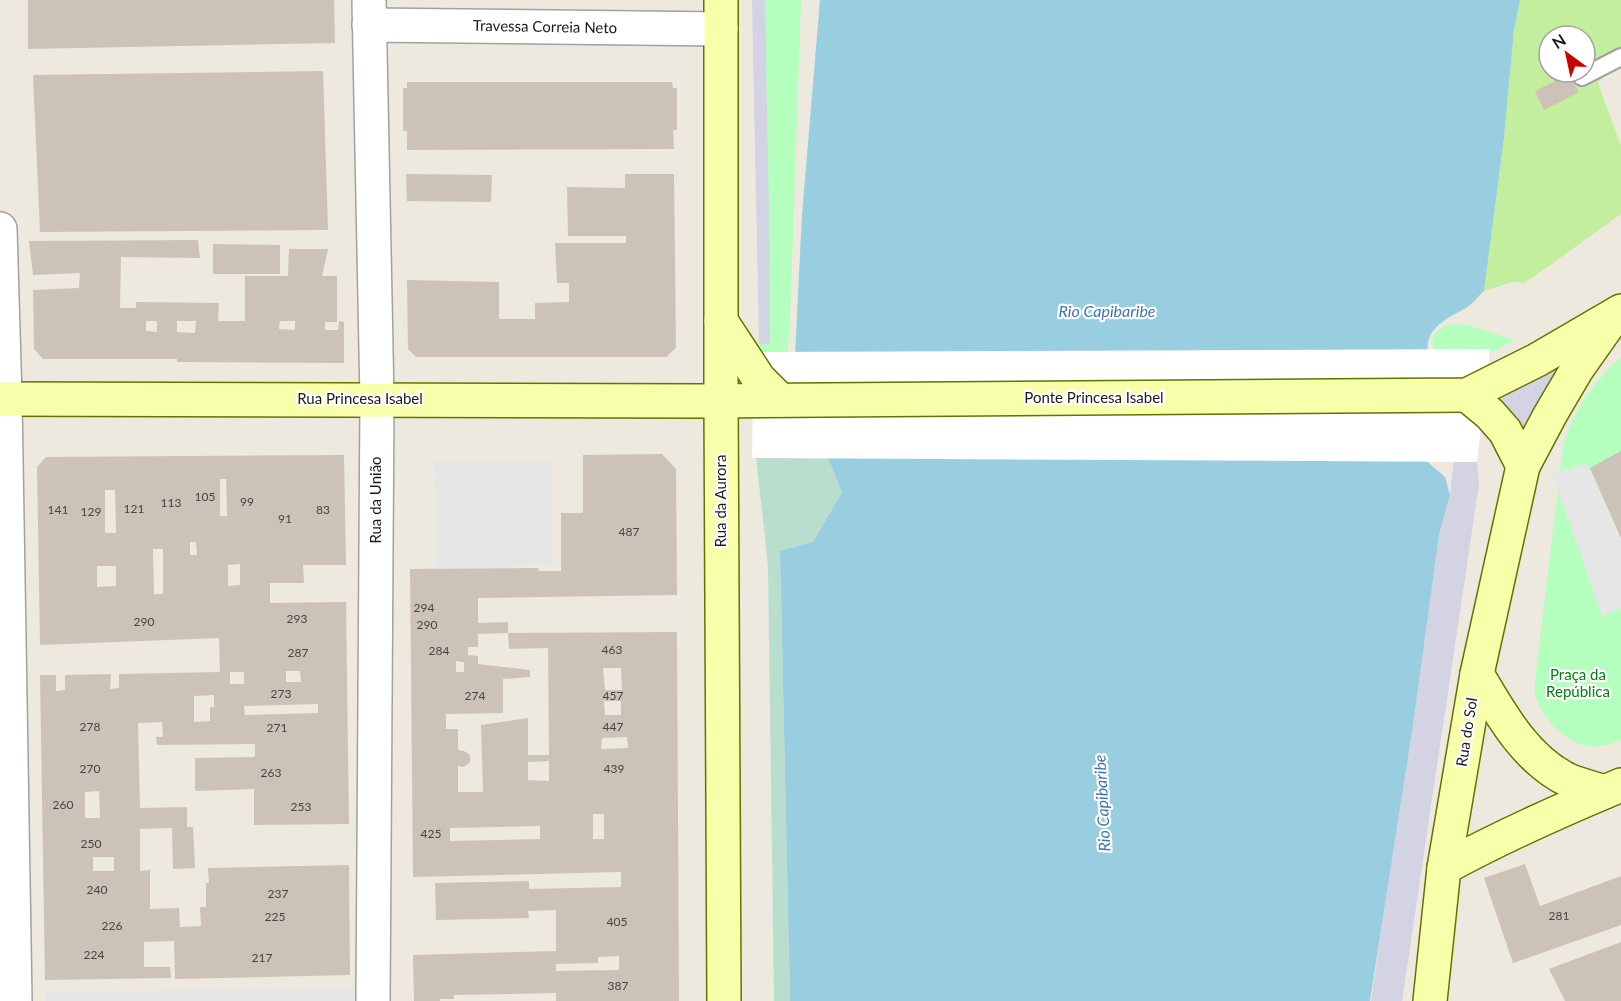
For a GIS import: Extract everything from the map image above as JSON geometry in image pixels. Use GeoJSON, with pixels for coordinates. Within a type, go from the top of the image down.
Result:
{"type":"FeatureCollection","features":[{"type":"Feature","properties":{"kind":"main road","name":"Rua da Aurora"},"geometry":{"type":"LineString","coordinates":[[721,14],[724,1001]]}},
{"type":"Feature","properties":{"kind":"main road"},"geometry":{"type":"LineString","coordinates":[[1460,395],[1537,360],[1618,314]]}},
{"type":"Feature","properties":{"kind":"main road","name":"Rua do Sol"},"geometry":{"type":"LineString","coordinates":[[1430,1001],[1444,867],[1477,674],[1523,466],[1577,369],[1618,314]]}},
{"type":"Feature","properties":{"kind":"main road"},"geometry":{"type":"LineString","coordinates":[[721,321],[759,379],[791,400]]}},
{"type":"Feature","properties":{"kind":"main road"},"geometry":{"type":"LineString","coordinates":[[1460,395],[1490,414],[1505,431],[1523,466]]}},
{"type":"Feature","properties":{"kind":"main road","name":"Ponte Princesa Isabel"},"geometry":{"type":"LineString","coordinates":[[721,400],[1460,395]]}},
{"type":"Feature","properties":{"kind":"main road","name":"Rua Princesa Isabel"},"geometry":{"type":"LineString","coordinates":[[3,399],[721,400]]}},
{"type":"Feature","properties":{"kind":"main road"},"geometry":{"type":"LineString","coordinates":[[1477,674],[1508,726],[1536,757],[1568,780],[1613,788]]}},
{"type":"Feature","properties":{"kind":"main road"},"geometry":{"type":"LineString","coordinates":[[1444,867],[1491,842],[1613,788]]}},
{"type":"Feature","properties":{"kind":"street","name":"Travessa Correia Neto"},"geometry":{"type":"LineString","coordinates":[[369,12],[721,14]]}},
{"type":"Feature","properties":{"kind":"street","name":"Rua da União"},"geometry":{"type":"LineString","coordinates":[[369,12],[377,399],[373,1001]]}},
{"type":"Feature","properties":{"kind":"street"},"geometry":{"type":"LineString","coordinates":[[0,230],[15,1001]]}},
{"type":"Feature","properties":{"kind":"lane"},"geometry":{"type":"LineString","coordinates":[[1597,69],[1621,57]]}},
{"type":"Feature","properties":{"kind":"green space"},"geometry":{"type":"Polygon","coordinates":[[[760,0],[801,0],[790,322],[786,367],[762,355],[760,349],[760,0]]]}},
{"type":"Feature","properties":{"kind":"green space"},"geometry":{"type":"Polygon","coordinates":[[[1520,0],[1621,0],[1621,57],[1598,83],[1621,146],[1621,214],[1525,283],[1512,282],[1484,291],[1504,138],[1514,30],[1520,0]]]}},
{"type":"Feature","properties":{"kind":"green space"},"geometry":{"type":"Polygon","coordinates":[[[1450,324],[1467,325],[1515,340],[1489,354],[1434,349],[1434,336],[1450,324]]]}},
{"type":"Feature","properties":{"kind":"green space","name":"Praça da República"},"geometry":{"type":"Polygon","coordinates":[[[1621,357],[1621,740],[1605,746],[1590,746],[1568,738],[1549,721],[1542,711],[1534,689],[1563,446],[1572,421],[1585,398],[1621,357]]]}},
{"type":"Feature","properties":{"kind":"green space"},"geometry":{"type":"Polygon","coordinates":[[[825,451],[842,492],[813,542],[780,552],[790,1001],[774,1001],[768,566],[756,457],[825,451]]]}},
{"type":"Feature","properties":{"kind":"shaded area"},"geometry":{"type":"Polygon","coordinates":[[[752,0],[765,0],[769,344],[759,344],[752,0]]]}},
{"type":"Feature","properties":{"kind":"shaded area"},"geometry":{"type":"Polygon","coordinates":[[[1579,350],[1524,431],[1494,392],[1579,350]]]}},
{"type":"Feature","properties":{"kind":"shaded area"},"geometry":{"type":"Polygon","coordinates":[[[1454,461],[1477,462],[1479,484],[1402,1001],[1371,1001],[1439,535],[1450,495],[1454,461]]]}},
{"type":"Feature","properties":{"kind":"shaded area"},"geometry":{"type":"Polygon","coordinates":[[[434,462],[552,462],[551,565],[435,569],[434,462]]]}},
{"type":"Feature","properties":{"kind":"shaded area"},"geometry":{"type":"Polygon","coordinates":[[[1587,463],[1621,538],[1621,608],[1602,616],[1552,474],[1587,463]]]}},
{"type":"Feature","properties":{"kind":"shaded area"},"geometry":{"type":"Polygon","coordinates":[[[356,988],[356,1001],[46,1001],[46,992],[356,988]]]}},
{"type":"Feature","properties":{"kind":"water","name":"Rio Capibaribe"},"geometry":{"type":"Polygon","coordinates":[[[820,0],[1520,0],[1514,30],[1504,138],[1484,291],[1469,306],[1439,325],[1434,330],[1428,344],[1415,451],[1445,477],[1450,495],[1439,535],[1413,724],[1370,1001],[790,1001],[780,551],[813,542],[842,492],[825,451],[795,355],[802,215],[820,0]]]}},
{"type":"Feature","properties":{"kind":"pier"},"geometry":{"type":"Polygon","coordinates":[[[1490,349],[1477,462],[752,458],[754,352],[1490,349]]]}},
{"type":"Feature","properties":{"kind":"building"},"geometry":{"type":"Polygon","coordinates":[[[28,0],[334,0],[335,43],[28,49],[28,0]]]}},
{"type":"Feature","properties":{"kind":"building"},"geometry":{"type":"Polygon","coordinates":[[[323,71],[328,230],[40,232],[33,75],[323,71]]]}},
{"type":"Feature","properties":{"kind":"building"},"geometry":{"type":"Polygon","coordinates":[[[407,82],[672,82],[673,88],[677,88],[677,130],[673,130],[674,149],[407,150],[407,131],[403,131],[403,88],[407,88],[407,82]]]}},
{"type":"Feature","properties":{"kind":"building"},"geometry":{"type":"Polygon","coordinates":[[[1549,84],[1575,84],[1579,92],[1544,110],[1535,91],[1549,84]]]}},
{"type":"Feature","properties":{"kind":"building"},"geometry":{"type":"Polygon","coordinates":[[[406,174],[492,175],[491,202],[407,201],[406,174]]]}},
{"type":"Feature","properties":{"kind":"building"},"geometry":{"type":"Polygon","coordinates":[[[625,174],[674,174],[676,348],[666,357],[416,357],[408,349],[407,280],[499,282],[499,319],[535,319],[535,303],[569,302],[569,283],[557,283],[555,243],[626,243],[626,236],[568,236],[567,187],[625,188],[625,174]]]}},
{"type":"Feature","properties":{"kind":"building"},"geometry":{"type":"Polygon","coordinates":[[[198,240],[200,258],[121,257],[120,308],[136,308],[136,302],[219,303],[218,321],[245,321],[245,276],[288,276],[289,249],[328,249],[322,276],[337,276],[337,322],[325,322],[325,330],[338,330],[339,321],[344,322],[344,363],[43,359],[34,349],[33,290],[79,288],[80,273],[33,275],[29,241],[198,240]],[[146,321],[146,331],[157,332],[157,321],[146,321]],[[177,321],[177,332],[195,333],[196,321],[177,321]],[[280,321],[279,329],[295,330],[295,321],[280,321]]]}},
{"type":"Feature","properties":{"kind":"building"},"geometry":{"type":"Polygon","coordinates":[[[213,244],[280,245],[280,274],[213,274],[213,244]]]}},
{"type":"Feature","properties":{"kind":"building"},"geometry":{"type":"Polygon","coordinates":[[[1621,451],[1621,538],[1590,468],[1621,451]]]}},
{"type":"Feature","properties":{"kind":"building"},"geometry":{"type":"Polygon","coordinates":[[[662,454],[676,469],[677,595],[478,598],[478,623],[508,622],[508,633],[677,632],[679,1001],[556,1001],[556,993],[454,995],[454,999],[414,1001],[413,955],[556,951],[556,910],[528,911],[529,918],[436,920],[435,883],[529,881],[529,889],[621,887],[621,872],[413,877],[410,569],[539,568],[538,571],[561,571],[561,513],[583,513],[583,455],[662,454]],[[508,633],[478,634],[478,647],[468,647],[468,655],[478,656],[478,664],[530,670],[530,677],[503,679],[503,713],[446,714],[446,729],[458,729],[458,750],[470,755],[470,762],[464,767],[458,766],[458,792],[483,792],[481,725],[528,718],[528,755],[549,755],[548,648],[509,649],[508,633]],[[456,661],[456,672],[464,672],[464,662],[456,661]],[[603,668],[605,690],[622,690],[621,668],[603,668]],[[604,701],[605,715],[621,715],[621,701],[604,701]],[[627,737],[602,738],[601,749],[628,748],[627,737]],[[549,761],[528,762],[528,780],[549,781],[549,761]],[[593,814],[593,839],[604,839],[604,814],[593,814]],[[540,826],[450,828],[450,841],[540,839],[540,826]],[[619,956],[598,957],[598,963],[556,964],[556,971],[619,970],[619,956]]]}},
{"type":"Feature","properties":{"kind":"building"},"geometry":{"type":"Polygon","coordinates":[[[344,455],[346,565],[303,565],[304,583],[270,583],[270,603],[346,602],[349,824],[254,825],[254,789],[195,791],[195,758],[255,757],[255,744],[157,745],[156,737],[163,737],[162,722],[138,723],[140,808],[187,807],[187,827],[193,827],[195,868],[173,869],[172,828],[140,829],[140,871],[150,870],[150,909],[179,908],[180,927],[201,926],[200,907],[206,907],[208,868],[349,865],[350,975],[175,979],[174,941],[144,942],[144,967],[170,967],[171,978],[45,980],[40,675],[56,675],[56,691],[65,690],[65,675],[111,674],[110,689],[119,688],[119,674],[220,672],[219,638],[40,645],[37,467],[46,457],[344,455]],[[220,479],[220,516],[227,516],[226,479],[220,479]],[[105,490],[105,533],[116,533],[115,490],[105,490]],[[190,542],[190,555],[197,555],[196,542],[190,542]],[[153,549],[154,594],[163,594],[163,549],[153,549]],[[240,564],[228,565],[228,586],[240,585],[240,564]],[[97,566],[97,587],[116,586],[116,566],[97,566]],[[286,671],[286,682],[301,682],[300,671],[286,671]],[[230,672],[230,684],[244,684],[244,672],[230,672]],[[214,695],[194,696],[194,722],[210,721],[210,707],[214,707],[214,695]],[[318,704],[244,706],[245,715],[318,713],[318,704]],[[99,791],[85,792],[85,818],[100,818],[99,791]],[[93,857],[93,871],[114,871],[114,857],[93,857]]]}},
{"type":"Feature","properties":{"kind":"building"},"geometry":{"type":"Polygon","coordinates":[[[1525,864],[1540,906],[1621,876],[1621,925],[1513,963],[1484,878],[1525,864]]]}},
{"type":"Feature","properties":{"kind":"building"},"geometry":{"type":"Polygon","coordinates":[[[1621,942],[1621,1001],[1565,1001],[1549,969],[1621,942]]]}}]}
